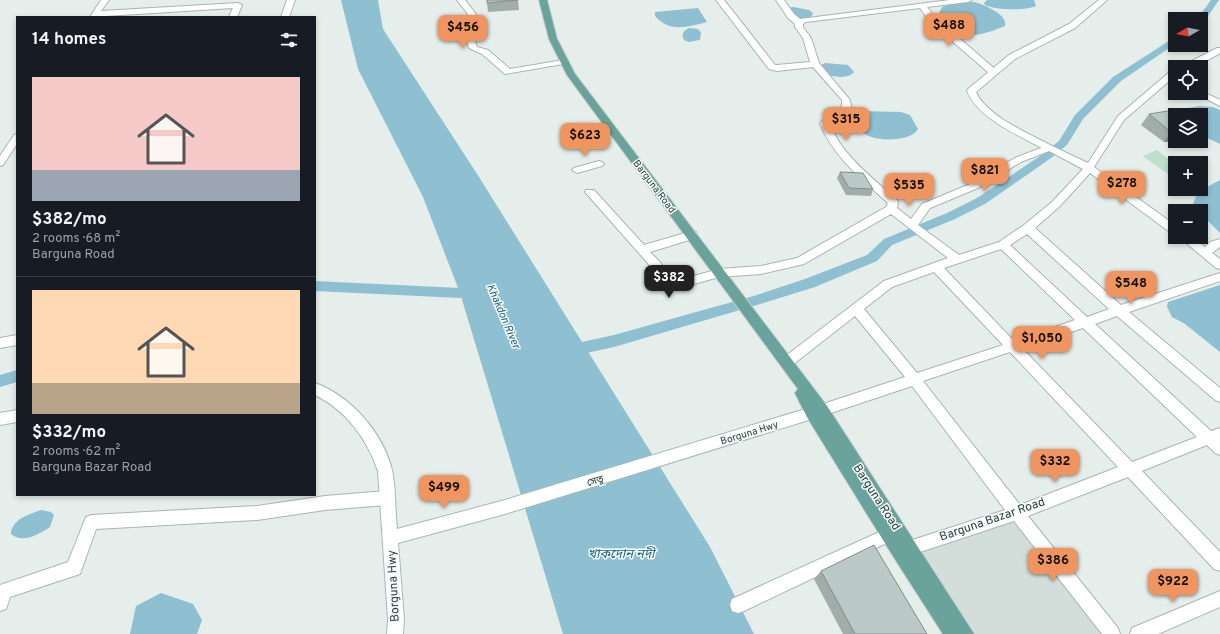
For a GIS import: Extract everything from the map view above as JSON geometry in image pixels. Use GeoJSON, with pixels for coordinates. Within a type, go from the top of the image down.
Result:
{"type":"FeatureCollection","features":[{"type":"Feature","properties":{"kind":"main road","name":"Barguna Road"},"geometry":{"type":"LineString","coordinates":[[543,0],[547,24],[563,62],[767,338],[787,362],[903,549],[953,634]]}},
{"type":"Feature","properties":{"kind":"main road","name":"Barguna Road"},"geometry":{"type":"LineString","coordinates":[[817,411],[888,535],[903,549],[966,634]]}},
{"type":"Feature","properties":{"kind":"street"},"geometry":{"type":"LineString","coordinates":[[95,15],[105,0]]}},
{"type":"Feature","properties":{"kind":"street"},"geometry":{"type":"LineString","coordinates":[[285,16],[291,0]]}},
{"type":"Feature","properties":{"kind":"street"},"geometry":{"type":"LineString","coordinates":[[461,0],[472,13],[480,33],[471,42],[473,48],[485,53],[508,72],[563,62]]}},
{"type":"Feature","properties":{"kind":"street"},"geometry":{"type":"LineString","coordinates":[[720,0],[772,67],[777,68],[815,64]]}},
{"type":"Feature","properties":{"kind":"street"},"geometry":{"type":"LineString","coordinates":[[590,192],[656,265],[669,287],[720,273],[761,270],[800,261],[891,209],[893,202],[844,155],[827,131],[825,123],[847,108],[846,100],[815,64],[807,38],[799,27],[799,22],[791,16],[780,0]]}},
{"type":"Feature","properties":{"kind":"street"},"geometry":{"type":"LineString","coordinates":[[799,22],[809,19],[968,0]]}},
{"type":"Feature","properties":{"kind":"street"},"geometry":{"type":"LineString","coordinates":[[1103,0],[1072,26],[1012,57],[971,91],[972,96],[977,103],[1001,121],[1049,148],[1085,165],[1168,225]]}},
{"type":"Feature","properties":{"kind":"street"},"geometry":{"type":"LineString","coordinates":[[95,15],[238,6],[233,16]]}},
{"type":"Feature","properties":{"kind":"street"},"geometry":{"type":"LineString","coordinates":[[922,6],[932,19],[993,72]]}},
{"type":"Feature","properties":{"kind":"street"},"geometry":{"type":"LineString","coordinates":[[1202,60],[1220,50]]}},
{"type":"Feature","properties":{"kind":"street"},"geometry":{"type":"LineString","coordinates":[[787,362],[888,284],[1002,245],[1028,228],[1056,204],[1121,118],[1168,80]]}},
{"type":"Feature","properties":{"kind":"street"},"geometry":{"type":"LineString","coordinates":[[1208,97],[1220,103]]}},
{"type":"Feature","properties":{"kind":"street"},"geometry":{"type":"LineString","coordinates":[[0,163],[16,139]]}},
{"type":"Feature","properties":{"kind":"street"},"geometry":{"type":"LineString","coordinates":[[913,224],[926,206],[974,186],[1018,160],[1049,148]]}},
{"type":"Feature","properties":{"kind":"street"},"geometry":{"type":"LineString","coordinates":[[576,170],[599,164]]}},
{"type":"Feature","properties":{"kind":"street"},"geometry":{"type":"LineString","coordinates":[[891,209],[913,224],[945,252],[958,260]]}},
{"type":"Feature","properties":{"kind":"street"},"geometry":{"type":"LineString","coordinates":[[1028,228],[1118,310],[1220,396]]}},
{"type":"Feature","properties":{"kind":"street"},"geometry":{"type":"LineString","coordinates":[[642,250],[692,235]]}},
{"type":"Feature","properties":{"kind":"street"},"geometry":{"type":"LineString","coordinates":[[1205,253],[1214,245],[1220,243]]}},
{"type":"Feature","properties":{"kind":"street"},"geometry":{"type":"LineString","coordinates":[[1193,244],[1220,264]]}},
{"type":"Feature","properties":{"kind":"street"},"geometry":{"type":"LineString","coordinates":[[1002,245],[1085,322],[1214,436],[1220,449]]}},
{"type":"Feature","properties":{"kind":"street"},"geometry":{"type":"LineString","coordinates":[[937,268],[1220,563]]}},
{"type":"Feature","properties":{"kind":"street","name":"Borguna Hwy"},"geometry":{"type":"LineString","coordinates":[[685,452],[817,411],[1220,277]]}},
{"type":"Feature","properties":{"kind":"street"},"geometry":{"type":"LineString","coordinates":[[856,308],[914,379],[1112,634]]}},
{"type":"Feature","properties":{"kind":"street"},"geometry":{"type":"LineString","coordinates":[[0,344],[16,340]]}},
{"type":"Feature","properties":{"kind":"street"},"geometry":{"type":"LineString","coordinates":[[316,389],[329,394],[356,418],[380,457],[385,471],[390,538]]}},
{"type":"Feature","properties":{"kind":"street"},"geometry":{"type":"LineString","coordinates":[[0,419],[16,416]]}},
{"type":"Feature","properties":{"kind":"street","name":"Barguna Bazar Road"},"geometry":{"type":"LineString","coordinates":[[903,549],[1017,513],[1214,436]]}},
{"type":"Feature","properties":{"kind":"street","name":"সেতু"},"geometry":{"type":"LineString","coordinates":[[505,507],[685,452]]}},
{"type":"Feature","properties":{"kind":"street"},"geometry":{"type":"LineString","coordinates":[[0,603],[4,591],[74,568],[91,522],[257,513],[325,503],[386,498]]}},
{"type":"Feature","properties":{"kind":"street","name":"Borguna Hwy"},"geometry":{"type":"LineString","coordinates":[[395,634],[396,619],[390,538],[505,507]]}},
{"type":"Feature","properties":{"kind":"street"},"geometry":{"type":"LineString","coordinates":[[738,605],[888,535]]}},
{"type":"Feature","properties":{"kind":"street"},"geometry":{"type":"LineString","coordinates":[[1138,634],[1220,599]]}},
{"type":"Feature","properties":{"kind":"shaded area"},"geometry":{"type":"Polygon","coordinates":[[[1017,515],[1111,634],[951,634],[900,552],[1017,515]]]}},
{"type":"Feature","properties":{"kind":"green space"},"geometry":{"type":"Polygon","coordinates":[[[1157,150],[1168,159],[1168,174],[1143,156],[1157,150]]]}},
{"type":"Feature","properties":{"kind":"water","name":"খাকদোন নদী"},"geometry":{"type":"Polygon","coordinates":[[[341,0],[378,0],[383,29],[479,177],[710,547],[754,634],[563,634],[460,293],[423,197],[358,69],[341,0]]]}},
{"type":"Feature","properties":{"kind":"water"},"geometry":{"type":"Polygon","coordinates":[[[987,0],[1034,0],[1036,6],[1025,9],[1003,9],[985,5],[984,3],[987,0]]]}},
{"type":"Feature","properties":{"kind":"water"},"geometry":{"type":"Polygon","coordinates":[[[975,2],[999,14],[1005,22],[1005,26],[993,31],[965,35],[953,30],[939,13],[942,7],[958,3],[975,2]]]}},
{"type":"Feature","properties":{"kind":"water"},"geometry":{"type":"Polygon","coordinates":[[[794,7],[809,10],[813,13],[812,16],[801,20],[793,19],[787,8],[794,7]]]}},
{"type":"Feature","properties":{"kind":"water"},"geometry":{"type":"Polygon","coordinates":[[[698,8],[707,22],[693,26],[673,27],[667,25],[655,16],[655,12],[698,8]]]}},
{"type":"Feature","properties":{"kind":"water"},"geometry":{"type":"Polygon","coordinates":[[[689,28],[698,29],[701,33],[700,40],[689,42],[684,40],[683,33],[689,28]]]}},
{"type":"Feature","properties":{"kind":"water"},"geometry":{"type":"Polygon","coordinates":[[[825,63],[848,65],[854,72],[845,77],[828,75],[820,66],[825,63]]]}},
{"type":"Feature","properties":{"kind":"water"},"geometry":{"type":"Polygon","coordinates":[[[1200,106],[1213,107],[1220,110],[1220,144],[1208,138],[1208,108],[1187,108],[1200,106]]]}},
{"type":"Feature","properties":{"kind":"water"},"geometry":{"type":"Polygon","coordinates":[[[854,112],[901,112],[910,115],[918,129],[914,133],[901,138],[885,139],[870,137],[861,130],[852,115],[854,112]]]}},
{"type":"Feature","properties":{"kind":"water"},"geometry":{"type":"Polygon","coordinates":[[[1220,180],[1220,233],[1208,221],[1208,204],[1193,204],[1196,196],[1208,196],[1208,187],[1220,180]]]}},
{"type":"Feature","properties":{"kind":"water"},"geometry":{"type":"Polygon","coordinates":[[[1220,285],[1220,352],[1185,324],[1172,317],[1167,307],[1168,302],[1220,285]]]}},
{"type":"Feature","properties":{"kind":"water"},"geometry":{"type":"Polygon","coordinates":[[[41,510],[51,512],[54,515],[50,527],[36,535],[26,538],[16,537],[11,534],[14,525],[18,521],[41,510]]]}},
{"type":"Feature","properties":{"kind":"water"},"geometry":{"type":"Polygon","coordinates":[[[161,593],[193,604],[202,620],[197,634],[130,634],[136,606],[161,593]]]}},
{"type":"Feature","properties":{"kind":"building"},"geometry":{"type":"Polygon","coordinates":[[[487,0],[518,0],[487,3],[487,0]]]}},
{"type":"Feature","properties":{"kind":"building"},"geometry":{"type":"Polygon","coordinates":[[[1168,111],[1168,130],[1149,114],[1168,111]]]}},
{"type":"Feature","properties":{"kind":"building"},"geometry":{"type":"Polygon","coordinates":[[[840,172],[863,173],[873,189],[849,188],[840,172]]]}},
{"type":"Feature","properties":{"kind":"building"},"geometry":{"type":"Polygon","coordinates":[[[874,545],[927,634],[855,634],[821,571],[874,545]]]}},
{"type":"Feature","properties":{"kind":"waterway"},"geometry":{"type":"LineString","coordinates":[[1207,12],[1215,0]]}},
{"type":"Feature","properties":{"kind":"waterway"},"geometry":{"type":"LineString","coordinates":[[568,351],[614,341],[757,300],[810,283],[872,258],[888,242],[951,216],[981,201],[1047,156],[1063,143],[1079,117],[1117,79],[1168,45]]}},
{"type":"Feature","properties":{"kind":"waterway"},"geometry":{"type":"LineString","coordinates":[[316,286],[460,293]]}},
{"type":"Feature","properties":{"kind":"waterway"},"geometry":{"type":"LineString","coordinates":[[0,381],[16,376]]}},
{"type":"Feature","properties":{"kind":"water label","name":"Khakdon River"},"geometry":{"type":"Point","coordinates":[504,316]}}]}
